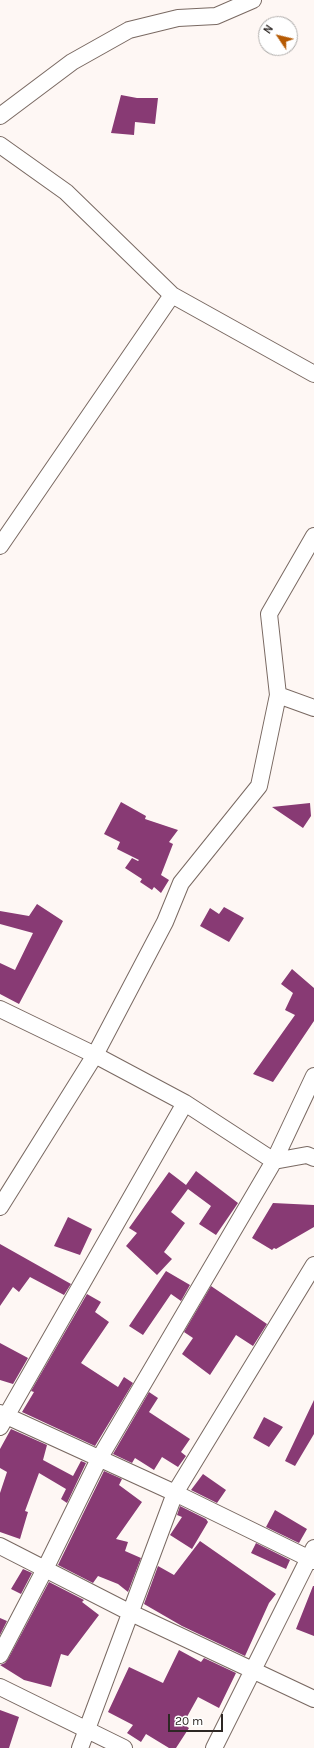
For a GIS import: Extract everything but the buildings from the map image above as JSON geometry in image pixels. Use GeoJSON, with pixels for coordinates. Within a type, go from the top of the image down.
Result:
{"type":"FeatureCollection","features":[{"type":"Feature","properties":{"kind":"street"},"geometry":{"type":"LineString","coordinates":[[0,116],[72,62],[129,30],[178,18],[216,16],[253,0]]}},
{"type":"Feature","properties":{"kind":"street"},"geometry":{"type":"LineString","coordinates":[[0,145],[66,192],[172,295],[314,374]]}},
{"type":"Feature","properties":{"kind":"street"},"geometry":{"type":"LineString","coordinates":[[0,546],[172,295]]}},
{"type":"Feature","properties":{"kind":"street"},"geometry":{"type":"LineString","coordinates":[[0,1207],[96,1055],[165,922],[181,883],[259,786],[278,695],[269,614],[314,536]]}},
{"type":"Feature","properties":{"kind":"street"},"geometry":{"type":"LineString","coordinates":[[278,695],[314,708]]}},
{"type":"Feature","properties":{"kind":"street"},"geometry":{"type":"LineString","coordinates":[[0,1009],[96,1055],[186,1103],[274,1161],[307,1155],[314,1158]]}},
{"type":"Feature","properties":{"kind":"street"},"geometry":{"type":"LineString","coordinates":[[0,1655],[45,1569],[99,1459],[274,1161],[314,1076]]}},
{"type":"Feature","properties":{"kind":"street"},"geometry":{"type":"LineString","coordinates":[[186,1103],[2,1419],[99,1459],[312,1556],[252,1670],[214,1748]]}},
{"type":"Feature","properties":{"kind":"street"},"geometry":{"type":"LineString","coordinates":[[80,1748],[129,1612],[175,1493],[314,1265]]}},
{"type":"Feature","properties":{"kind":"street"},"geometry":{"type":"LineString","coordinates":[[0,1546],[129,1612],[314,1699]]}},
{"type":"Feature","properties":{"kind":"street"},"geometry":{"type":"LineString","coordinates":[[0,1687],[124,1748]]}}]}
